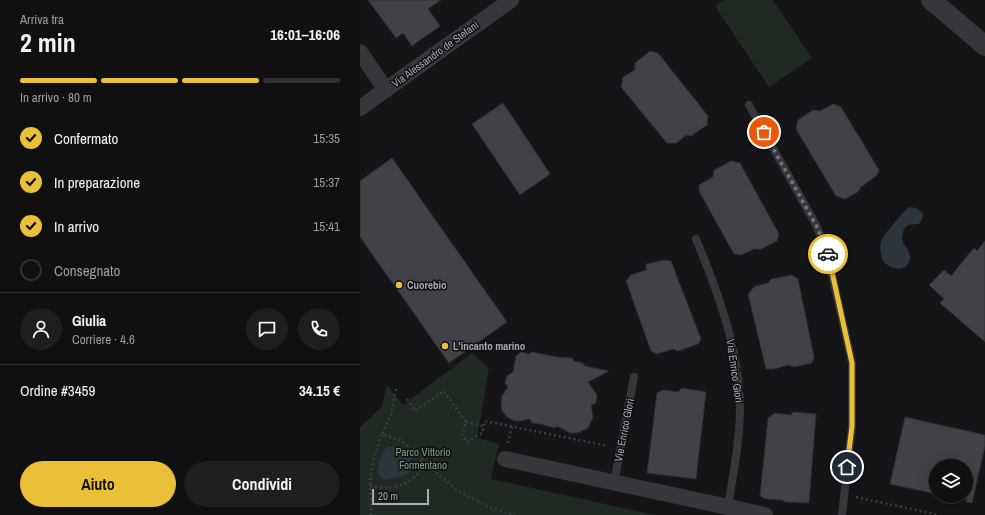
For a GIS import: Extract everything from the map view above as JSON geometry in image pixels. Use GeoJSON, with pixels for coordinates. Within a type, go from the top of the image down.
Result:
{"type":"FeatureCollection","features":[{"type":"Feature","properties":{"kind":"street","name":"Via Alessandro de Stefani"},"geometry":{"type":"LineString","coordinates":[[360,108],[511,0]]}},
{"type":"Feature","properties":{"kind":"street"},"geometry":{"type":"LineString","coordinates":[[930,0],[985,46]]}},
{"type":"Feature","properties":{"kind":"street"},"geometry":{"type":"LineString","coordinates":[[360,52],[386,90]]}},
{"type":"Feature","properties":{"kind":"street"},"geometry":{"type":"LineString","coordinates":[[505,459],[614,482],[727,511],[766,515]]}},
{"type":"Feature","properties":{"kind":"lane"},"geometry":{"type":"LineString","coordinates":[[749,105],[816,225],[826,248],[852,363],[852,426],[842,515]]}},
{"type":"Feature","properties":{"kind":"lane","name":"Via Enrico Glori"},"geometry":{"type":"LineString","coordinates":[[696,239],[723,312],[732,345],[738,376],[740,420],[733,479],[727,511]]}},
{"type":"Feature","properties":{"kind":"lane","name":"Vie Enrico Glori"},"geometry":{"type":"LineString","coordinates":[[614,482],[634,377]]}},
{"type":"Feature","properties":{"kind":"path"},"geometry":{"type":"LineString","coordinates":[[371,515],[370,486],[375,455],[382,434],[391,416],[396,389]]}},
{"type":"Feature","properties":{"kind":"path"},"geometry":{"type":"LineString","coordinates":[[407,399],[415,411],[444,391],[466,422],[483,426]]}},
{"type":"Feature","properties":{"kind":"path"},"geometry":{"type":"LineString","coordinates":[[466,422],[462,435],[467,442],[482,433],[485,420],[620,448]]}},
{"type":"Feature","properties":{"kind":"path"},"geometry":{"type":"LineString","coordinates":[[382,434],[402,441],[455,489],[488,507],[515,515]]}},
{"type":"Feature","properties":{"kind":"path"},"geometry":{"type":"LineString","coordinates":[[370,486],[384,488],[400,485],[411,480],[418,473],[421,466],[421,458]]}},
{"type":"Feature","properties":{"kind":"path"},"geometry":{"type":"LineString","coordinates":[[873,500],[939,515]]}},
{"type":"Feature","properties":{"kind":"green space"},"geometry":{"type":"Polygon","coordinates":[[[725,0],[773,0],[812,58],[769,87],[715,6],[725,0]]]}},
{"type":"Feature","properties":{"kind":"green space","name":"Parco Vittorio Formentano"},"geometry":{"type":"Polygon","coordinates":[[[472,353],[489,368],[477,438],[499,444],[491,479],[655,515],[360,515],[360,427],[382,407],[387,385],[403,405],[472,353]]]}},
{"type":"Feature","properties":{"kind":"shaded area"},"geometry":{"type":"Polygon","coordinates":[[[911,207],[918,209],[922,213],[923,218],[919,224],[911,224],[907,226],[903,233],[902,238],[910,256],[909,262],[904,267],[897,269],[893,268],[886,264],[882,259],[880,249],[881,241],[906,209],[911,207]]]}},
{"type":"Feature","properties":{"kind":"shaded area"},"geometry":{"type":"Polygon","coordinates":[[[387,447],[400,448],[407,453],[412,463],[411,470],[408,473],[397,478],[384,480],[379,475],[379,464],[387,447]]]}},
{"type":"Feature","properties":{"kind":"building"},"geometry":{"type":"Polygon","coordinates":[[[368,0],[441,0],[428,9],[440,26],[412,46],[403,33],[396,38],[368,0]]]}},
{"type":"Feature","properties":{"kind":"building"},"geometry":{"type":"Polygon","coordinates":[[[650,51],[658,53],[708,116],[707,125],[691,136],[686,135],[677,143],[667,143],[621,87],[623,77],[635,70],[635,63],[650,51]]]}},
{"type":"Feature","properties":{"kind":"building"},"geometry":{"type":"Polygon","coordinates":[[[503,103],[550,174],[520,195],[472,124],[503,103]]]}},
{"type":"Feature","properties":{"kind":"building"},"geometry":{"type":"Polygon","coordinates":[[[833,104],[841,107],[879,170],[877,175],[861,187],[858,192],[845,199],[836,196],[796,129],[798,120],[813,110],[820,111],[833,104]]]}},
{"type":"Feature","properties":{"kind":"building"},"geometry":{"type":"Polygon","coordinates":[[[392,158],[507,322],[449,363],[360,237],[360,181],[392,158]]]}},
{"type":"Feature","properties":{"kind":"building"},"geometry":{"type":"Polygon","coordinates":[[[731,161],[740,163],[779,234],[777,241],[761,249],[754,249],[741,255],[734,254],[699,191],[699,185],[713,177],[714,170],[731,161]]]}},
{"type":"Feature","properties":{"kind":"building"},"geometry":{"type":"Polygon","coordinates":[[[985,241],[985,342],[940,303],[944,299],[929,285],[944,270],[951,276],[974,248],[977,251],[985,241]]]}},
{"type":"Feature","properties":{"kind":"building"},"geometry":{"type":"Polygon","coordinates":[[[665,260],[671,261],[701,339],[698,344],[678,351],[673,349],[657,354],[651,351],[626,281],[631,275],[646,270],[646,264],[665,260]]]}},
{"type":"Feature","properties":{"kind":"building"},"geometry":{"type":"Polygon","coordinates":[[[792,275],[798,279],[814,357],[812,363],[794,367],[789,365],[774,369],[766,369],[748,294],[755,286],[768,283],[771,279],[792,275]]]}},
{"type":"Feature","properties":{"kind":"building"},"geometry":{"type":"Polygon","coordinates":[[[521,352],[529,354],[532,352],[562,358],[572,358],[574,361],[583,363],[585,366],[609,371],[588,382],[597,395],[596,403],[591,405],[593,417],[588,428],[580,432],[570,433],[557,426],[555,428],[532,423],[530,419],[514,421],[507,417],[502,411],[502,396],[508,387],[505,383],[507,376],[513,372],[516,356],[521,352]]]}},
{"type":"Feature","properties":{"kind":"building"},"geometry":{"type":"Polygon","coordinates":[[[682,388],[706,392],[696,479],[647,473],[657,393],[663,390],[678,392],[682,388]]]}},
{"type":"Feature","properties":{"kind":"building"},"geometry":{"type":"Polygon","coordinates":[[[793,412],[816,414],[809,503],[786,502],[782,500],[766,499],[760,496],[768,418],[775,413],[791,415],[793,412]]]}},
{"type":"Feature","properties":{"kind":"building"},"geometry":{"type":"Polygon","coordinates":[[[905,417],[985,435],[985,446],[973,499],[973,459],[929,459],[929,492],[890,484],[905,417]]]}},
{"type":"Feature","properties":{"kind":"way so far"},"geometry":{"type":"LineString","coordinates":[[764,132],[816,225],[828,254]]}},
{"type":"Feature","properties":{"kind":"place","name":"Cuorebio"},"geometry":{"type":"Point","coordinates":[399,285]}},
{"type":"Feature","properties":{"kind":"place","name":"L'incanto marino"},"geometry":{"type":"Point","coordinates":[445,346]}},
{"type":"Feature","properties":{"kind":"route"},"geometry":{"type":"LineString","coordinates":[[828,254],[852,363],[852,426],[847,467]]}}]}
